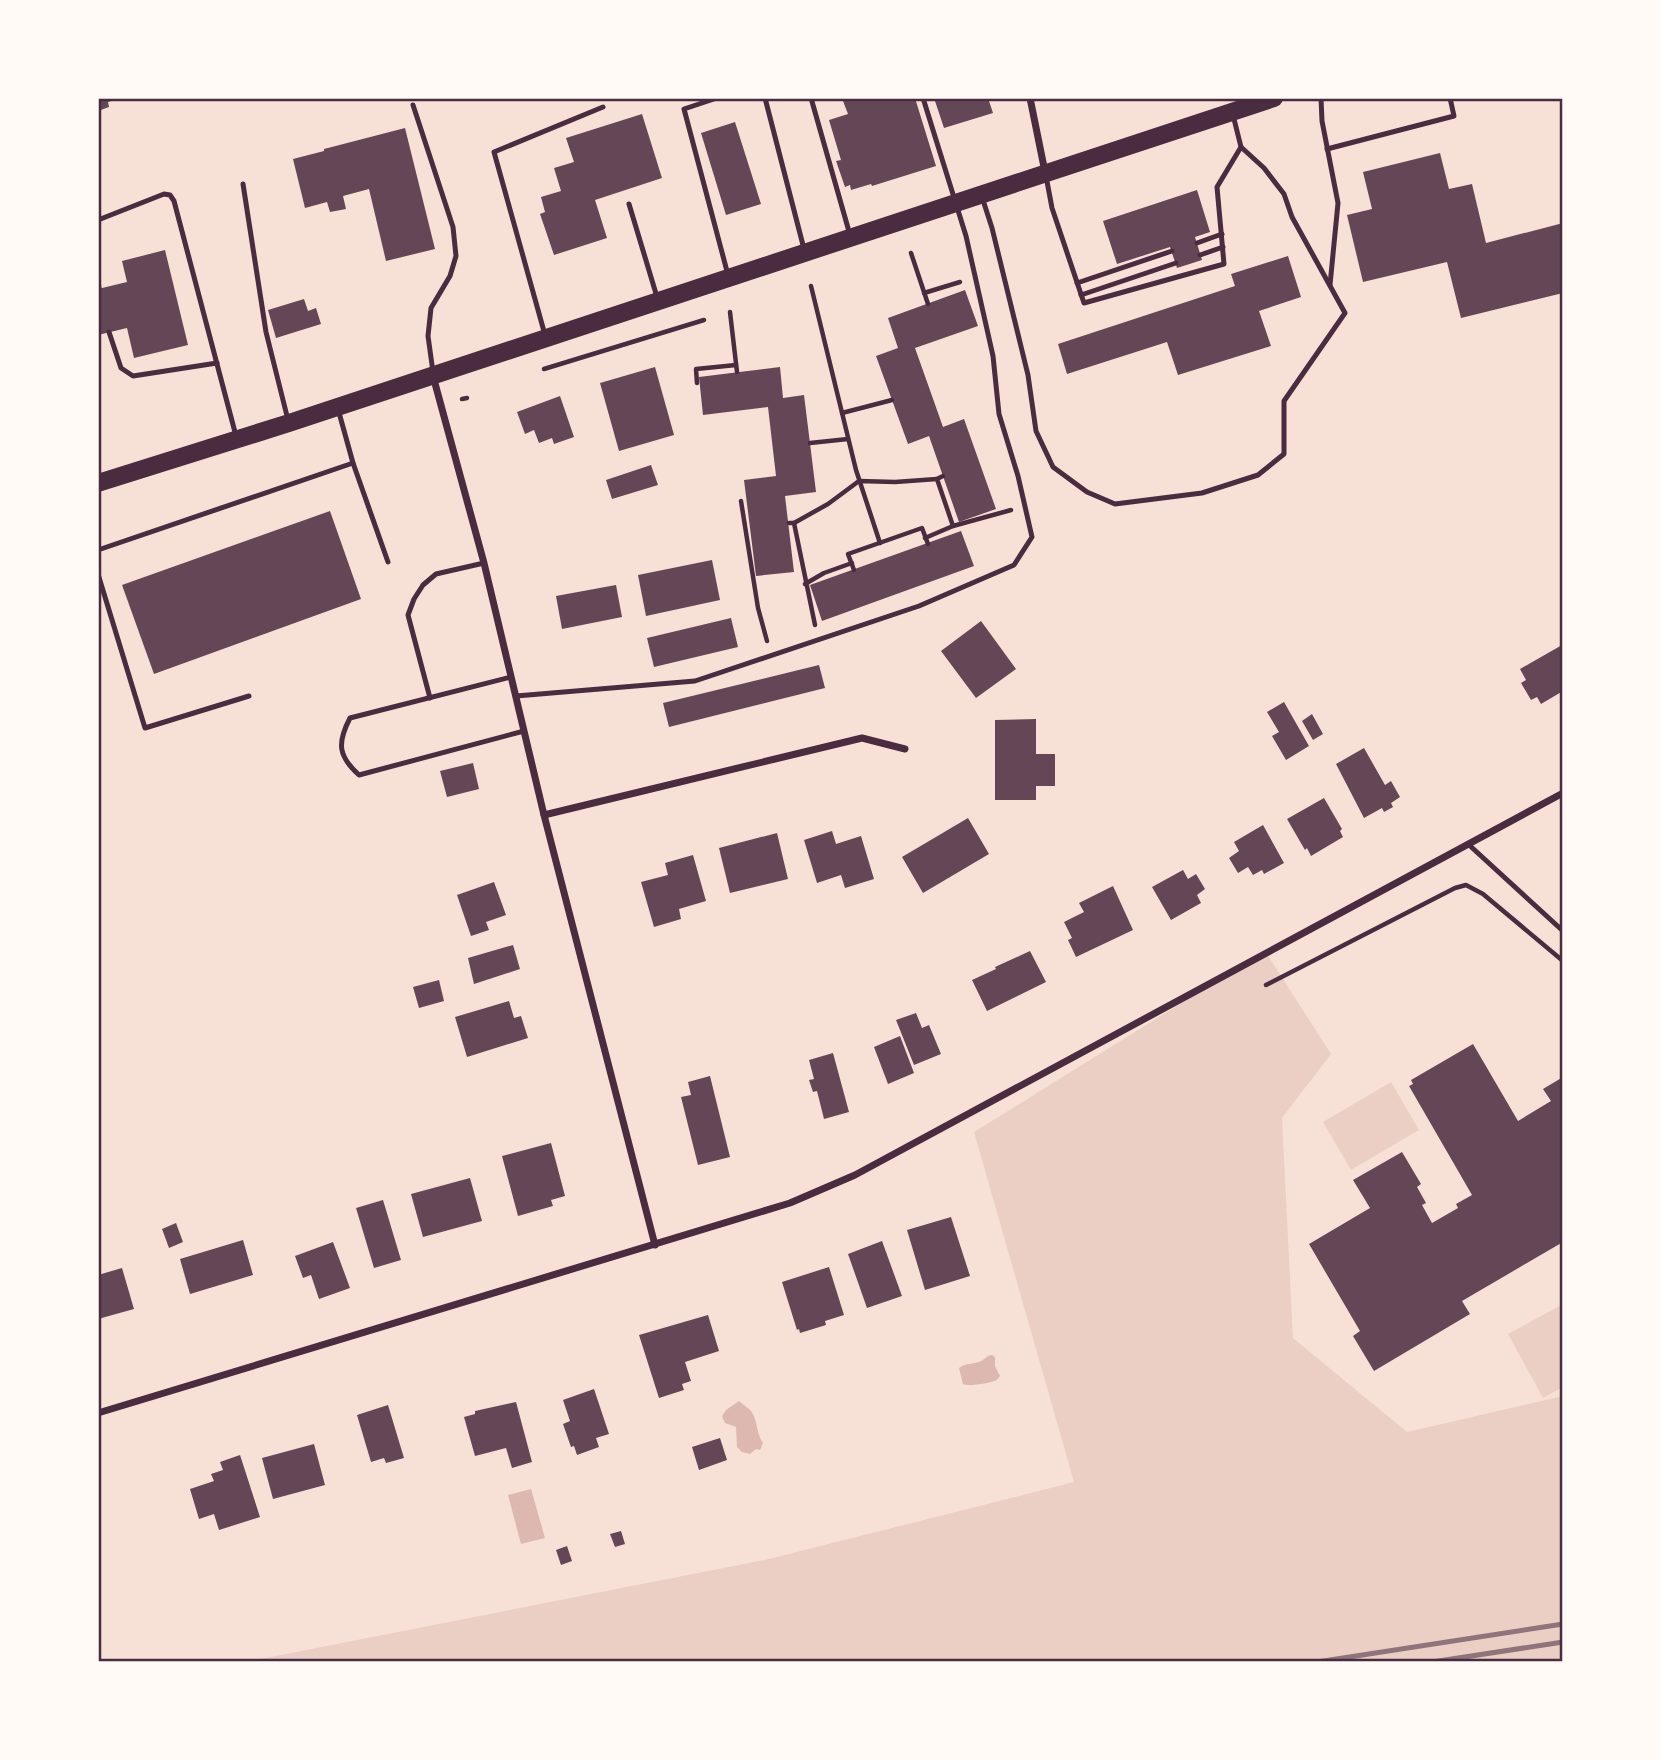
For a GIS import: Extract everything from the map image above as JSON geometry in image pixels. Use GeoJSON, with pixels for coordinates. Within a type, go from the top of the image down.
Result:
{"type":"FeatureCollection","features":[{"type":"Feature","properties":{"kind":"main road"},"geometry":{"type":"LineString","coordinates":[[98,483],[729,279],[1232,112],[1253,101],[1274,98]]}},
{"type":"Feature","properties":{"kind":"street"},"geometry":{"type":"LineString","coordinates":[[1030,98],[1045,173]]}},
{"type":"Feature","properties":{"kind":"street"},"geometry":{"type":"LineString","coordinates":[[433,375],[484,563],[544,815],[655,1245]]}},
{"type":"Feature","properties":{"kind":"street"},"geometry":{"type":"LineString","coordinates":[[544,815],[862,738],[905,749]]}},
{"type":"Feature","properties":{"kind":"street"},"geometry":{"type":"LineString","coordinates":[[98,1413],[790,1203],[855,1175],[1563,793]]}},
{"type":"Feature","properties":{"kind":"lane"},"geometry":{"type":"LineString","coordinates":[[717,98],[684,109],[729,279]]}},
{"type":"Feature","properties":{"kind":"lane"},"geometry":{"type":"LineString","coordinates":[[765,98],[805,252]]}},
{"type":"Feature","properties":{"kind":"lane"},"geometry":{"type":"LineString","coordinates":[[811,98],[850,238]]}},
{"type":"Feature","properties":{"kind":"lane"},"geometry":{"type":"LineString","coordinates":[[516,696],[695,681],[919,606],[1013,565],[1032,537],[999,414],[993,356],[957,203],[923,98]]}},
{"type":"Feature","properties":{"kind":"lane"},"geometry":{"type":"LineString","coordinates":[[1321,98],[1322,121],[1338,204],[1330,286]]}},
{"type":"Feature","properties":{"kind":"lane"},"geometry":{"type":"LineString","coordinates":[[1327,149],[1454,116],[1450,98]]}},
{"type":"Feature","properties":{"kind":"lane"},"geometry":{"type":"LineString","coordinates":[[413,105],[453,227],[456,256],[450,276],[431,308],[428,336],[433,375]]}},
{"type":"Feature","properties":{"kind":"lane"},"geometry":{"type":"LineString","coordinates":[[545,338],[494,152],[603,107]]}},
{"type":"Feature","properties":{"kind":"lane"},"geometry":{"type":"LineString","coordinates":[[981,194],[992,228],[1028,375],[1036,432],[1054,467],[1087,492],[1115,503],[1202,493],[1258,475],[1284,454],[1284,401],[1345,313],[1292,217],[1284,194],[1264,167],[1241,147],[1232,112]]}},
{"type":"Feature","properties":{"kind":"lane"},"geometry":{"type":"LineString","coordinates":[[1045,173],[1052,208],[1084,303],[1224,264],[1217,187],[1241,147]]}},
{"type":"Feature","properties":{"kind":"lane"},"geometry":{"type":"LineString","coordinates":[[243,184],[266,332],[289,423]]}},
{"type":"Feature","properties":{"kind":"lane"},"geometry":{"type":"LineString","coordinates":[[98,220],[164,194],[170,195],[174,201],[237,439]]}},
{"type":"Feature","properties":{"kind":"lane"},"geometry":{"type":"LineString","coordinates":[[628,205],[658,300]]}},
{"type":"Feature","properties":{"kind":"lane"},"geometry":{"type":"LineString","coordinates":[[1197,243],[1222,234]]}},
{"type":"Feature","properties":{"kind":"lane"},"geometry":{"type":"LineString","coordinates":[[1200,255],[1223,247]]}},
{"type":"Feature","properties":{"kind":"lane"},"geometry":{"type":"LineString","coordinates":[[1077,283],[1172,251]]}},
{"type":"Feature","properties":{"kind":"lane"},"geometry":{"type":"LineString","coordinates":[[1081,295],[1176,263]]}},
{"type":"Feature","properties":{"kind":"lane"},"geometry":{"type":"LineString","coordinates":[[109,332],[121,368],[133,376],[218,363]]}},
{"type":"Feature","properties":{"kind":"lane"},"geometry":{"type":"LineString","coordinates":[[337,406],[353,463],[388,562]]}},
{"type":"Feature","properties":{"kind":"lane"},"geometry":{"type":"LineString","coordinates":[[98,550],[353,463]]}},
{"type":"Feature","properties":{"kind":"lane"},"geometry":{"type":"LineString","coordinates":[[430,698],[408,615],[414,599],[423,585],[436,575],[484,563]]}},
{"type":"Feature","properties":{"kind":"lane"},"geometry":{"type":"LineString","coordinates":[[98,574],[145,728],[249,696]]}},
{"type":"Feature","properties":{"kind":"lane"},"geometry":{"type":"LineString","coordinates":[[511,677],[350,718],[342,733],[341,748],[346,763],[359,775],[524,731]]}},
{"type":"Feature","properties":{"kind":"lane"},"geometry":{"type":"LineString","coordinates":[[1468,844],[1563,931]]}},
{"type":"Feature","properties":{"kind":"path"},"geometry":{"type":"LineString","coordinates":[[911,253],[928,304]]}},
{"type":"Feature","properties":{"kind":"path"},"geometry":{"type":"LineString","coordinates":[[924,293],[975,277]]}},
{"type":"Feature","properties":{"kind":"path"},"geometry":{"type":"LineString","coordinates":[[811,286],[859,481],[880,543]]}},
{"type":"Feature","properties":{"kind":"path"},"geometry":{"type":"LineString","coordinates":[[730,312],[737,372]]}},
{"type":"Feature","properties":{"kind":"path"},"geometry":{"type":"LineString","coordinates":[[544,369],[704,320]]}},
{"type":"Feature","properties":{"kind":"path"},"geometry":{"type":"LineString","coordinates":[[697,383],[696,369],[736,365]]}},
{"type":"Feature","properties":{"kind":"path"},"geometry":{"type":"LineString","coordinates":[[842,413],[892,400]]}},
{"type":"Feature","properties":{"kind":"path"},"geometry":{"type":"LineString","coordinates":[[810,443],[848,439]]}},
{"type":"Feature","properties":{"kind":"path"},"geometry":{"type":"LineString","coordinates":[[818,640],[792,523],[828,504],[859,481],[895,482],[940,478],[953,526]]}},
{"type":"Feature","properties":{"kind":"path"},"geometry":{"type":"LineString","coordinates":[[741,501],[758,608],[771,655]]}},
{"type":"Feature","properties":{"kind":"path"},"geometry":{"type":"LineString","coordinates":[[854,570],[848,554],[922,528],[927,541],[953,526],[1025,506]]}},
{"type":"Feature","properties":{"kind":"path"},"geometry":{"type":"LineString","coordinates":[[805,584],[824,573],[852,564]]}},
{"type":"Feature","properties":{"kind":"path"},"geometry":{"type":"LineString","coordinates":[[1266,985],[1466,884],[1483,894],[1563,961]]}},
{"type":"Feature","properties":{"kind":"shaded area"},"geometry":{"type":"Polygon","coordinates":[[[1265,951],[1331,1054],[1282,1118],[1293,1338],[1407,1432],[1563,1396],[1563,1662],[245,1662],[769,1559],[1074,1482],[974,1132],[1265,951]]]}},
{"type":"Feature","properties":{"kind":"shaded area"},"geometry":{"type":"Polygon","coordinates":[[[1391,1082],[1419,1130],[1351,1170],[1323,1122],[1391,1082]]]}},
{"type":"Feature","properties":{"kind":"shaded area"},"geometry":{"type":"Polygon","coordinates":[[[1563,1304],[1563,1387],[1543,1398],[1508,1334],[1563,1304]]]}},
{"type":"Feature","properties":{"kind":"shaded area"},"geometry":{"type":"Polygon","coordinates":[[[992,1355],[1000,1376],[997,1380],[963,1384],[959,1368],[992,1355]]]}},
{"type":"Feature","properties":{"kind":"shaded area"},"geometry":{"type":"Polygon","coordinates":[[[739,1401],[753,1414],[763,1443],[760,1450],[756,1449],[750,1454],[737,1447],[736,1427],[725,1423],[722,1416],[739,1401]]]}},
{"type":"Feature","properties":{"kind":"shaded area"},"geometry":{"type":"Polygon","coordinates":[[[531,1489],[545,1538],[521,1544],[508,1495],[531,1489]]]}},
{"type":"Feature","properties":{"kind":"building"},"geometry":{"type":"Polygon","coordinates":[[[98,98],[118,99],[108,102],[109,107],[98,111],[98,98]]]}},
{"type":"Feature","properties":{"kind":"building"},"geometry":{"type":"Polygon","coordinates":[[[851,98],[915,98],[936,166],[872,186],[871,184],[851,190],[850,185],[845,187],[836,161],[841,160],[829,120],[848,114],[843,101],[851,98]]]}},
{"type":"Feature","properties":{"kind":"building"},"geometry":{"type":"Polygon","coordinates":[[[934,98],[988,98],[993,113],[944,128],[934,98]]]}},
{"type":"Feature","properties":{"kind":"building"},"geometry":{"type":"Polygon","coordinates":[[[642,114],[662,178],[595,200],[607,238],[554,255],[540,214],[545,212],[541,197],[561,191],[554,168],[574,162],[566,138],[642,114]]]}},
{"type":"Feature","properties":{"kind":"building"},"geometry":{"type":"Polygon","coordinates":[[[735,122],[761,204],[726,215],[701,133],[735,122]]]}},
{"type":"Feature","properties":{"kind":"building"},"geometry":{"type":"Polygon","coordinates":[[[405,128],[435,249],[386,261],[369,189],[343,196],[346,209],[330,212],[327,202],[305,208],[293,159],[405,128]]]}},
{"type":"Feature","properties":{"kind":"building"},"geometry":{"type":"Polygon","coordinates":[[[1440,153],[1449,189],[1472,184],[1486,243],[1563,223],[1563,293],[1461,318],[1447,262],[1363,282],[1347,215],[1372,209],[1363,172],[1440,153]]]}},
{"type":"Feature","properties":{"kind":"building"},"geometry":{"type":"Polygon","coordinates":[[[1197,190],[1210,232],[1195,237],[1202,260],[1177,268],[1170,247],[1117,264],[1103,221],[1197,190]]]}},
{"type":"Feature","properties":{"kind":"building"},"geometry":{"type":"Polygon","coordinates":[[[165,250],[188,345],[134,358],[127,328],[98,335],[98,289],[127,282],[122,261],[165,250]]]}},
{"type":"Feature","properties":{"kind":"building"},"geometry":{"type":"Polygon","coordinates":[[[1288,256],[1301,297],[1259,311],[1271,346],[1178,375],[1167,342],[1067,374],[1058,344],[1235,286],[1231,274],[1288,256]]]}},
{"type":"Feature","properties":{"kind":"building"},"geometry":{"type":"Polygon","coordinates":[[[965,290],[978,326],[915,348],[943,427],[964,419],[996,509],[959,522],[929,436],[908,444],[876,356],[898,348],[888,318],[965,290]]]}},
{"type":"Feature","properties":{"kind":"building"},"geometry":{"type":"Polygon","coordinates":[[[304,299],[308,311],[316,308],[321,324],[276,338],[268,310],[304,299]]]}},
{"type":"Feature","properties":{"kind":"building"},"geometry":{"type":"Polygon","coordinates":[[[655,367],[674,435],[619,451],[600,383],[655,367]]]}},
{"type":"Feature","properties":{"kind":"building"},"geometry":{"type":"Polygon","coordinates":[[[780,367],[783,398],[804,395],[816,492],[785,496],[794,572],[756,576],[744,480],[776,476],[768,407],[703,415],[699,377],[780,367]]]}},
{"type":"Feature","properties":{"kind":"building"},"geometry":{"type":"Polygon","coordinates":[[[560,396],[574,437],[554,444],[552,438],[539,443],[534,430],[525,434],[517,412],[560,396]]]}},
{"type":"Feature","properties":{"kind":"building"},"geometry":{"type":"Polygon","coordinates":[[[651,465],[658,485],[612,499],[606,480],[651,465]]]}},
{"type":"Feature","properties":{"kind":"building"},"geometry":{"type":"Polygon","coordinates":[[[330,511],[361,599],[154,674],[122,585],[330,511]]]}},
{"type":"Feature","properties":{"kind":"building"},"geometry":{"type":"Polygon","coordinates":[[[961,531],[974,566],[822,621],[810,585],[961,531]]]}},
{"type":"Feature","properties":{"kind":"building"},"geometry":{"type":"Polygon","coordinates":[[[712,560],[720,600],[646,616],[638,575],[712,560]]]}},
{"type":"Feature","properties":{"kind":"building"},"geometry":{"type":"Polygon","coordinates":[[[616,585],[622,617],[562,629],[556,596],[616,585]]]}},
{"type":"Feature","properties":{"kind":"building"},"geometry":{"type":"Polygon","coordinates":[[[731,618],[738,647],[654,667],[647,638],[731,618]]]}},
{"type":"Feature","properties":{"kind":"building"},"geometry":{"type":"Polygon","coordinates":[[[981,621],[1016,669],[976,698],[941,651],[981,621]]]}},
{"type":"Feature","properties":{"kind":"building"},"geometry":{"type":"Polygon","coordinates":[[[1562,645],[1563,691],[1541,704],[1537,697],[1531,700],[1521,683],[1526,680],[1520,669],[1562,645]]]}},
{"type":"Feature","properties":{"kind":"building"},"geometry":{"type":"Polygon","coordinates":[[[819,665],[825,688],[669,727],[663,703],[819,665]]]}},
{"type":"Feature","properties":{"kind":"building"},"geometry":{"type":"Polygon","coordinates":[[[1284,702],[1309,746],[1286,760],[1272,736],[1279,732],[1267,712],[1284,702]]]}},
{"type":"Feature","properties":{"kind":"building"},"geometry":{"type":"Polygon","coordinates":[[[1312,714],[1323,734],[1313,740],[1302,721],[1312,714]]]}},
{"type":"Feature","properties":{"kind":"building"},"geometry":{"type":"Polygon","coordinates":[[[1036,719],[1036,754],[1055,754],[1055,786],[1036,786],[1036,800],[995,800],[995,720],[1036,719]]]}},
{"type":"Feature","properties":{"kind":"building"},"geometry":{"type":"Polygon","coordinates":[[[1364,748],[1385,785],[1391,781],[1400,797],[1391,803],[1393,807],[1384,812],[1382,808],[1364,818],[1336,764],[1364,748]]]}},
{"type":"Feature","properties":{"kind":"building"},"geometry":{"type":"Polygon","coordinates":[[[473,763],[479,789],[447,797],[440,771],[473,763]]]}},
{"type":"Feature","properties":{"kind":"building"},"geometry":{"type":"Polygon","coordinates":[[[1324,798],[1342,829],[1340,831],[1343,837],[1311,856],[1287,819],[1324,798]]]}},
{"type":"Feature","properties":{"kind":"building"},"geometry":{"type":"Polygon","coordinates":[[[968,818],[989,854],[923,893],[902,857],[968,818]]]}},
{"type":"Feature","properties":{"kind":"building"},"geometry":{"type":"Polygon","coordinates":[[[1263,825],[1284,863],[1264,874],[1262,870],[1253,875],[1248,867],[1238,873],[1229,858],[1239,851],[1234,842],[1263,825]]]}},
{"type":"Feature","properties":{"kind":"building"},"geometry":{"type":"Polygon","coordinates":[[[832,831],[836,844],[861,836],[874,879],[845,888],[841,875],[817,883],[804,840],[832,831]]]}},
{"type":"Feature","properties":{"kind":"building"},"geometry":{"type":"Polygon","coordinates":[[[777,833],[788,879],[730,893],[719,848],[777,833]]]}},
{"type":"Feature","properties":{"kind":"building"},"geometry":{"type":"Polygon","coordinates":[[[693,855],[706,901],[679,909],[681,919],[654,927],[641,882],[668,875],[665,863],[693,855]]]}},
{"type":"Feature","properties":{"kind":"building"},"geometry":{"type":"Polygon","coordinates":[[[1183,870],[1188,879],[1196,874],[1205,889],[1197,895],[1201,903],[1171,920],[1152,887],[1183,870]]]}},
{"type":"Feature","properties":{"kind":"building"},"geometry":{"type":"Polygon","coordinates":[[[494,882],[506,915],[486,922],[489,930],[471,936],[457,895],[494,882]]]}},
{"type":"Feature","properties":{"kind":"building"},"geometry":{"type":"Polygon","coordinates":[[[1113,886],[1133,930],[1076,957],[1068,940],[1072,938],[1064,922],[1084,912],[1079,903],[1113,886]]]}},
{"type":"Feature","properties":{"kind":"building"},"geometry":{"type":"Polygon","coordinates":[[[513,945],[520,969],[474,984],[468,958],[513,945]]]}},
{"type":"Feature","properties":{"kind":"building"},"geometry":{"type":"Polygon","coordinates":[[[1030,951],[1046,982],[987,1011],[972,980],[1030,951]]]}},
{"type":"Feature","properties":{"kind":"building"},"geometry":{"type":"Polygon","coordinates":[[[439,980],[444,1001],[419,1008],[413,987],[439,980]]]}},
{"type":"Feature","properties":{"kind":"building"},"geometry":{"type":"Polygon","coordinates":[[[509,1001],[514,1018],[521,1016],[528,1038],[467,1057],[455,1017],[509,1001]]]}},
{"type":"Feature","properties":{"kind":"building"},"geometry":{"type":"Polygon","coordinates":[[[916,1013],[922,1028],[929,1025],[941,1054],[914,1065],[896,1020],[916,1013]]]}},
{"type":"Feature","properties":{"kind":"building"},"geometry":{"type":"Polygon","coordinates":[[[900,1036],[914,1073],[888,1084],[874,1047],[900,1036]]]}},
{"type":"Feature","properties":{"kind":"building"},"geometry":{"type":"Polygon","coordinates":[[[1473,1044],[1518,1121],[1551,1101],[1543,1089],[1563,1077],[1563,1242],[1462,1301],[1470,1314],[1374,1371],[1353,1336],[1360,1331],[1309,1244],[1370,1208],[1353,1180],[1402,1152],[1421,1184],[1417,1187],[1426,1203],[1422,1205],[1432,1223],[1458,1208],[1456,1204],[1472,1195],[1409,1086],[1413,1084],[1411,1080],[1473,1044]]]}},
{"type":"Feature","properties":{"kind":"building"},"geometry":{"type":"Polygon","coordinates":[[[833,1053],[849,1112],[824,1119],[817,1091],[813,1092],[809,1080],[814,1079],[809,1060],[833,1053]]]}},
{"type":"Feature","properties":{"kind":"building"},"geometry":{"type":"Polygon","coordinates":[[[710,1076],[730,1157],[698,1165],[681,1097],[691,1095],[688,1082],[710,1076]]]}},
{"type":"Feature","properties":{"kind":"building"},"geometry":{"type":"Polygon","coordinates":[[[551,1143],[565,1196],[551,1200],[553,1206],[518,1216],[502,1156],[551,1143]]]}},
{"type":"Feature","properties":{"kind":"building"},"geometry":{"type":"Polygon","coordinates":[[[470,1178],[482,1221],[423,1237],[411,1194],[470,1178]]]}},
{"type":"Feature","properties":{"kind":"building"},"geometry":{"type":"Polygon","coordinates":[[[383,1200],[401,1260],[374,1268],[356,1208],[383,1200]]]}},
{"type":"Feature","properties":{"kind":"building"},"geometry":{"type":"Polygon","coordinates":[[[951,1217],[970,1276],[925,1290],[907,1230],[951,1217]]]}},
{"type":"Feature","properties":{"kind":"building"},"geometry":{"type":"Polygon","coordinates":[[[176,1223],[183,1242],[169,1248],[162,1229],[176,1223]]]}},
{"type":"Feature","properties":{"kind":"building"},"geometry":{"type":"Polygon","coordinates":[[[243,1240],[253,1275],[190,1294],[180,1259],[243,1240]]]}},
{"type":"Feature","properties":{"kind":"building"},"geometry":{"type":"Polygon","coordinates":[[[882,1241],[902,1296],[867,1308],[848,1254],[882,1241]]]}},
{"type":"Feature","properties":{"kind":"building"},"geometry":{"type":"Polygon","coordinates":[[[333,1242],[350,1288],[319,1299],[311,1275],[303,1278],[295,1256],[333,1242]]]}},
{"type":"Feature","properties":{"kind":"building"},"geometry":{"type":"Polygon","coordinates":[[[829,1267],[844,1315],[825,1321],[826,1325],[800,1333],[782,1282],[829,1267]]]}},
{"type":"Feature","properties":{"kind":"building"},"geometry":{"type":"Polygon","coordinates":[[[122,1268],[134,1309],[98,1319],[98,1275],[122,1268]]]}},
{"type":"Feature","properties":{"kind":"building"},"geometry":{"type":"Polygon","coordinates":[[[708,1315],[719,1351],[685,1362],[691,1381],[682,1384],[684,1390],[659,1398],[639,1335],[708,1315]]]}},
{"type":"Feature","properties":{"kind":"building"},"geometry":{"type":"Polygon","coordinates":[[[594,1389],[609,1434],[596,1438],[599,1447],[577,1455],[574,1446],[571,1447],[563,1424],[570,1421],[563,1400],[594,1389]]]}},
{"type":"Feature","properties":{"kind":"building"},"geometry":{"type":"Polygon","coordinates":[[[516,1402],[532,1462],[512,1468],[506,1448],[475,1456],[464,1417],[475,1414],[475,1411],[516,1402]]]}},
{"type":"Feature","properties":{"kind":"building"},"geometry":{"type":"Polygon","coordinates":[[[388,1405],[404,1458],[386,1463],[384,1458],[371,1462],[357,1415],[388,1405]]]}},
{"type":"Feature","properties":{"kind":"building"},"geometry":{"type":"Polygon","coordinates":[[[720,1438],[727,1460],[699,1470],[692,1447],[720,1438]]]}},
{"type":"Feature","properties":{"kind":"building"},"geometry":{"type":"Polygon","coordinates":[[[314,1444],[325,1485],[273,1499],[262,1458],[314,1444]]]}},
{"type":"Feature","properties":{"kind":"building"},"geometry":{"type":"Polygon","coordinates":[[[240,1455],[260,1517],[219,1530],[214,1514],[199,1519],[190,1489],[214,1481],[211,1474],[223,1470],[220,1462],[240,1455]]]}},
{"type":"Feature","properties":{"kind":"building"},"geometry":{"type":"Polygon","coordinates":[[[621,1531],[625,1544],[615,1547],[610,1534],[621,1531]]]}},
{"type":"Feature","properties":{"kind":"building"},"geometry":{"type":"Polygon","coordinates":[[[567,1546],[572,1561],[561,1565],[556,1550],[567,1546]]]}},
{"type":"Feature","properties":{"kind":"railway"},"geometry":{"type":"LineString","coordinates":[[1317,1662],[1563,1624]]}},
{"type":"Feature","properties":{"kind":"railway"},"geometry":{"type":"LineString","coordinates":[[1432,1662],[1563,1642]]}}]}
